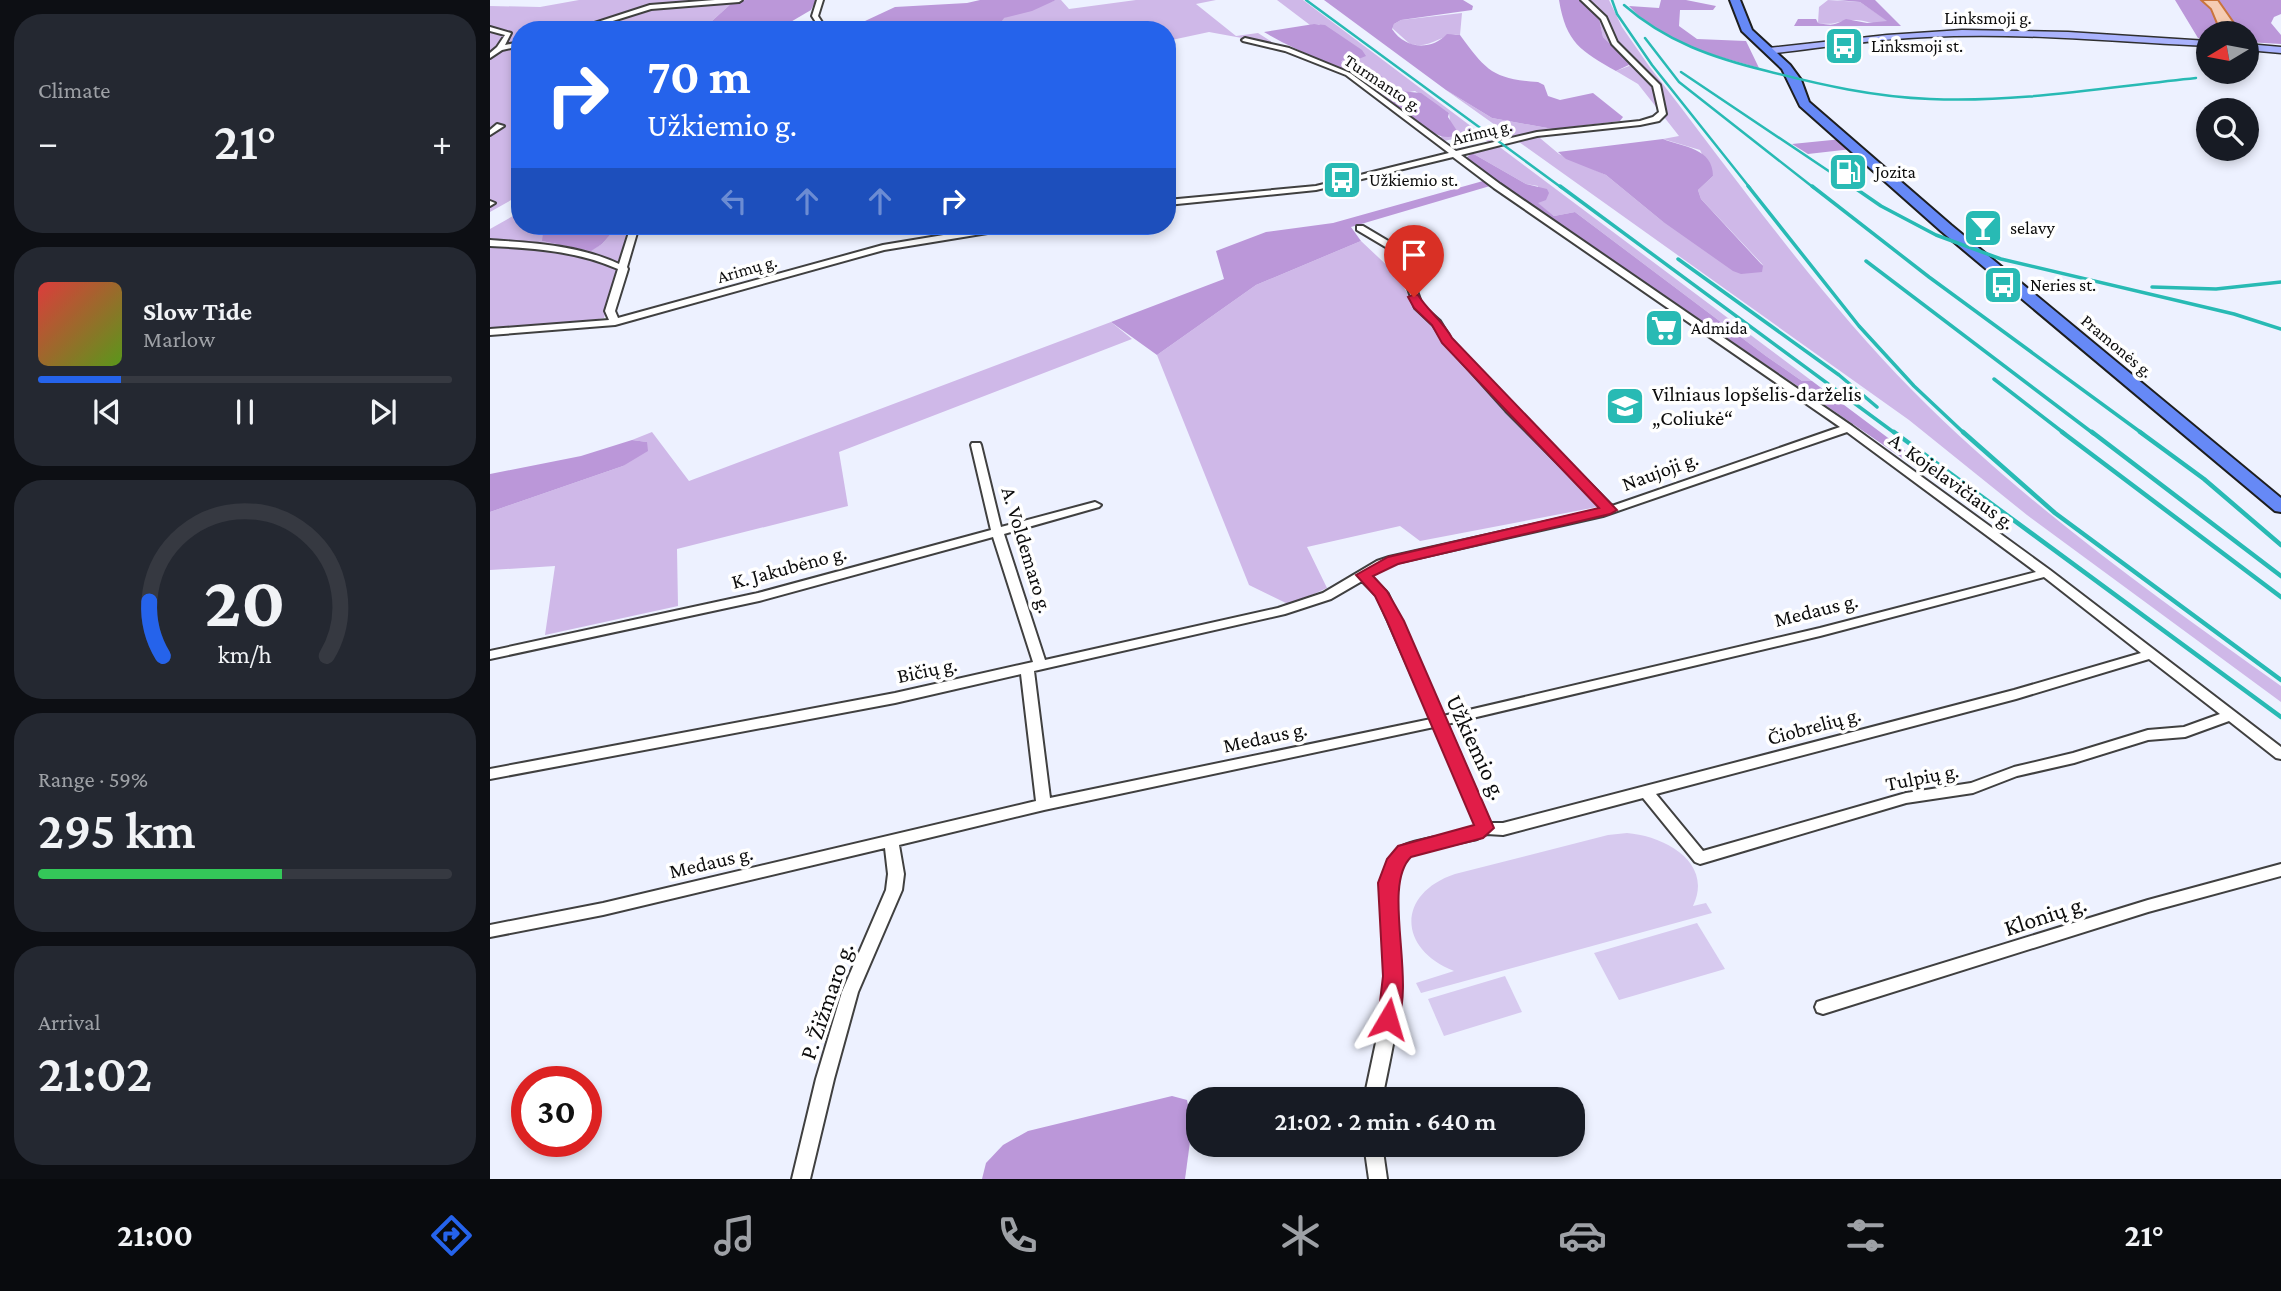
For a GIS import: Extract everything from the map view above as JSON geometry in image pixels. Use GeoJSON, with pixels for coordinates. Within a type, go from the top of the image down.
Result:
{"type":"FeatureCollection","features":[{"type":"Feature","properties":{"kind":"main road","name":"Pramonės g."},"geometry":{"type":"LineString","coordinates":[[1735,0],[1747,31],[1793,76],[1804,104],[1870,159],[1945,228],[2281,507]]}},
{"type":"Feature","properties":{"kind":"main road","name":"Linksmoji g."},"geometry":{"type":"LineString","coordinates":[[1768,51],[1873,38],[1951,33],[2046,34],[2196,43]]}},
{"type":"Feature","properties":{"kind":"main road"},"geometry":{"type":"LineString","coordinates":[[2259,48],[2281,50]]}},
{"type":"Feature","properties":{"kind":"street"},"geometry":{"type":"LineString","coordinates":[[642,0],[643,9]]}},
{"type":"Feature","properties":{"kind":"street"},"geometry":{"type":"LineString","coordinates":[[605,21],[643,9],[739,0]]}},
{"type":"Feature","properties":{"kind":"street"},"geometry":{"type":"LineString","coordinates":[[818,21],[815,16],[820,0]]}},
{"type":"Feature","properties":{"kind":"street","name":"Arimų g."},"geometry":{"type":"LineString","coordinates":[[1176,202],[1316,188],[1537,134],[1640,123],[1661,116],[1663,112],[1656,85],[1614,43],[1604,18],[1584,0]]}},
{"type":"Feature","properties":{"kind":"street"},"geometry":{"type":"LineString","coordinates":[[490,29],[509,34],[499,49],[490,56]]}},
{"type":"Feature","properties":{"kind":"street","name":"Turmanto g."},"geometry":{"type":"LineString","coordinates":[[1245,40],[1287,50],[1348,74],[1455,155]]}},
{"type":"Feature","properties":{"kind":"street"},"geometry":{"type":"LineString","coordinates":[[490,50],[511,46]]}},
{"type":"Feature","properties":{"kind":"street"},"geometry":{"type":"LineString","coordinates":[[490,133],[500,126]]}},
{"type":"Feature","properties":{"kind":"street","name":"A. Kojelavičiaus g."},"geometry":{"type":"LineString","coordinates":[[1455,155],[1848,428],[2046,573],[2281,754]]}},
{"type":"Feature","properties":{"kind":"street"},"geometry":{"type":"LineString","coordinates":[[1360,228],[1392,247],[1402,261],[1418,306],[1437,323],[1447,340],[1510,409],[1610,510]]}},
{"type":"Feature","properties":{"kind":"street"},"geometry":{"type":"LineString","coordinates":[[615,322],[610,311],[633,235]]}},
{"type":"Feature","properties":{"kind":"street","name":"Arimų g."},"geometry":{"type":"LineString","coordinates":[[490,332],[615,322],[883,248],[959,235]]}},
{"type":"Feature","properties":{"kind":"street"},"geometry":{"type":"LineString","coordinates":[[490,243],[568,248],[606,260],[624,269]]}},
{"type":"Feature","properties":{"kind":"street","name":"Naujoji g."},"geometry":{"type":"LineString","coordinates":[[1363,575],[1393,560],[1610,510],[1848,428]]}},
{"type":"Feature","properties":{"kind":"street","name":"A. Voldemaro g."},"geometry":{"type":"LineString","coordinates":[[976,445],[1034,668],[1044,805]]}},
{"type":"Feature","properties":{"kind":"street","name":"K. Jakubėno g."},"geometry":{"type":"LineString","coordinates":[[490,655],[759,597],[1095,505]]}},
{"type":"Feature","properties":{"kind":"street","name":"Medaus g."},"geometry":{"type":"LineString","coordinates":[[490,931],[603,909],[1044,805],[1437,722],[1820,632],[2046,573]]}},
{"type":"Feature","properties":{"kind":"street","name":"Bičių g."},"geometry":{"type":"LineString","coordinates":[[490,774],[807,716],[1034,668],[1302,605],[1327,596],[1363,575]]}},
{"type":"Feature","properties":{"kind":"street","name":"Užkiemio g."},"geometry":{"type":"LineString","coordinates":[[1363,575],[1382,594],[1485,828],[1476,833],[1405,851],[1392,870],[1388,883],[1394,976],[1375,1087]]}},
{"type":"Feature","properties":{"kind":"street","name":"Čiobrelių g."},"geometry":{"type":"LineString","coordinates":[[1485,828],[1503,829],[1647,793],[1724,770],[2016,694],[2151,654]]}},
{"type":"Feature","properties":{"kind":"street","name":"Tulpių g."},"geometry":{"type":"LineString","coordinates":[[1647,793],[1700,858],[1906,798],[1973,788],[2014,772],[2074,758],[2148,735],[2192,730],[2231,715]]}},
{"type":"Feature","properties":{"kind":"street","name":"P. Žižmaro g."},"geometry":{"type":"LineString","coordinates":[[801,1179],[850,992],[894,890],[896,874],[891,841]]}},
{"type":"Feature","properties":{"kind":"street","name":"Klonių g."},"geometry":{"type":"LineString","coordinates":[[1824,1007],[2148,906],[2281,870]]}},
{"type":"Feature","properties":{"kind":"street"},"geometry":{"type":"LineString","coordinates":[[1375,1157],[1378,1179]]}},
{"type":"Feature","properties":{"kind":"shaded area"},"geometry":{"type":"Polygon","coordinates":[[[579,0],[746,0],[734,1],[712,21],[511,21],[511,200],[490,212],[490,6],[540,7],[579,0]]]}},
{"type":"Feature","properties":{"kind":"shaded area"},"geometry":{"type":"Polygon","coordinates":[[[816,0],[811,10],[792,21],[712,21],[734,1],[816,0]]]}},
{"type":"Feature","properties":{"kind":"shaded area"},"geometry":{"type":"Polygon","coordinates":[[[980,0],[1056,0],[1002,21],[865,21],[895,7],[980,0]]]}},
{"type":"Feature","properties":{"kind":"shaded area"},"geometry":{"type":"Polygon","coordinates":[[[1056,0],[1061,0],[1069,9],[1136,0],[1216,0],[1196,4],[1236,36],[1258,33],[1275,44],[1209,32],[1176,39],[1176,21],[1002,21],[1003,18],[1056,0]]]}},
{"type":"Feature","properties":{"kind":"shaded area"},"geometry":{"type":"Polygon","coordinates":[[[1277,0],[1303,0],[1492,142],[1489,143],[1477,134],[1444,141],[1434,134],[1441,137],[1450,121],[1449,113],[1415,91],[1392,95],[1391,101],[1365,83],[1380,82],[1367,70],[1341,62],[1356,60],[1319,24],[1310,25],[1277,0]]]}},
{"type":"Feature","properties":{"kind":"shaded area"},"geometry":{"type":"Polygon","coordinates":[[[1324,0],[1463,0],[1473,6],[1472,10],[1401,20],[1394,24],[1392,29],[1404,41],[1418,45],[1433,43],[1447,34],[1460,35],[1484,64],[1500,75],[1538,82],[1544,85],[1548,96],[1560,100],[1593,93],[1623,117],[1620,121],[1553,129],[1492,118],[1446,90],[1324,0]]]}},
{"type":"Feature","properties":{"kind":"shaded area"},"geometry":{"type":"Polygon","coordinates":[[[1559,0],[1579,0],[1588,7],[1599,18],[1603,37],[1631,64],[1616,71],[1584,51],[1566,26],[1559,0]]]}},
{"type":"Feature","properties":{"kind":"shaded area"},"geometry":{"type":"Polygon","coordinates":[[[1579,0],[1609,0],[1622,27],[1649,66],[1776,233],[1843,314],[1913,391],[1999,472],[2044,510],[2281,686],[2281,702],[2027,515],[1909,420],[1446,90],[1492,118],[1553,129],[1534,133],[1559,154],[1606,175],[1662,221],[1763,265],[1701,199],[1698,190],[1713,176],[1700,150],[1663,139],[1679,136],[1638,84],[1616,71],[1629,66],[1629,61],[1603,37],[1599,18],[1579,0]]]}},
{"type":"Feature","properties":{"kind":"shaded area"},"geometry":{"type":"Polygon","coordinates":[[[1661,0],[1686,0],[1716,6],[1713,10],[1680,10],[1679,26],[1697,39],[1746,41],[1759,68],[1673,38],[1642,19],[1629,6],[1659,8],[1661,0]]]}},
{"type":"Feature","properties":{"kind":"shaded area"},"geometry":{"type":"Polygon","coordinates":[[[1828,0],[1860,2],[1888,21],[1818,23],[1819,7],[1828,0]]]}},
{"type":"Feature","properties":{"kind":"shaded area"},"geometry":{"type":"Polygon","coordinates":[[[1837,0],[1875,0],[1901,26],[1794,26],[1798,19],[1816,19],[1818,23],[1831,25],[1846,19],[1867,23],[1887,21],[1860,2],[1837,0]]]}},
{"type":"Feature","properties":{"kind":"shaded area"},"geometry":{"type":"Polygon","coordinates":[[[2175,0],[2201,0],[2211,9],[2216,21],[2196,21],[2196,35],[2175,0]]]}},
{"type":"Feature","properties":{"kind":"shaded area"},"geometry":{"type":"Polygon","coordinates":[[[2201,0],[2218,0],[2233,21],[2216,21],[2211,9],[2201,0]]]}},
{"type":"Feature","properties":{"kind":"shaded area"},"geometry":{"type":"Polygon","coordinates":[[[2217,0],[2281,0],[2281,14],[2274,17],[2271,23],[2281,35],[2281,44],[2259,43],[2259,21],[2232,21],[2217,0]]]}},
{"type":"Feature","properties":{"kind":"shaded area"},"geometry":{"type":"Polygon","coordinates":[[[1462,13],[1460,35],[1454,34],[1425,45],[1410,44],[1392,28],[1401,20],[1462,13]]]}},
{"type":"Feature","properties":{"kind":"shaded area"},"geometry":{"type":"Polygon","coordinates":[[[1314,24],[1325,25],[1362,50],[1366,56],[1341,62],[1378,74],[1385,79],[1365,83],[1264,32],[1314,24]]]}},
{"type":"Feature","properties":{"kind":"shaded area"},"geometry":{"type":"Polygon","coordinates":[[[1400,91],[1421,93],[1449,113],[1448,117],[1459,134],[1442,136],[1414,121],[1391,101],[1391,95],[1400,91]]]}},
{"type":"Feature","properties":{"kind":"shaded area"},"geometry":{"type":"Polygon","coordinates":[[[1663,139],[1696,150],[1708,160],[1713,176],[1698,190],[1701,199],[1763,266],[1762,272],[1741,274],[1733,271],[1662,221],[1606,175],[1566,159],[1558,152],[1663,139]]]}},
{"type":"Feature","properties":{"kind":"shaded area"},"geometry":{"type":"Polygon","coordinates":[[[1842,139],[1852,149],[1808,154],[1792,144],[1842,139]]]}},
{"type":"Feature","properties":{"kind":"shaded area"},"geometry":{"type":"Polygon","coordinates":[[[1497,145],[1812,381],[1802,381],[1766,356],[1575,212],[1554,216],[1537,203],[1538,186],[1526,184],[1472,153],[1497,145]]]}},
{"type":"Feature","properties":{"kind":"shaded area"},"geometry":{"type":"Polygon","coordinates":[[[1472,153],[1526,184],[1547,189],[1549,193],[1546,200],[1538,203],[1554,216],[1575,212],[1766,356],[1802,381],[1812,381],[1943,479],[1936,481],[1470,162],[1466,158],[1472,153]]]}},
{"type":"Feature","properties":{"kind":"shaded area"},"geometry":{"type":"Polygon","coordinates":[[[1483,181],[1490,186],[1351,227],[1361,241],[1256,285],[1157,355],[1111,322],[1224,279],[1216,251],[1266,232],[1333,223],[1483,181]]]}},
{"type":"Feature","properties":{"kind":"shaded area"},"geometry":{"type":"Polygon","coordinates":[[[511,217],[511,235],[542,235],[542,241],[591,250],[602,244],[610,235],[627,235],[604,318],[573,324],[490,329],[490,229],[511,217]]]}},
{"type":"Feature","properties":{"kind":"shaded area"},"geometry":{"type":"Polygon","coordinates":[[[542,235],[610,235],[591,251],[542,241],[542,235]]]}},
{"type":"Feature","properties":{"kind":"shaded area"},"geometry":{"type":"Polygon","coordinates":[[[1361,241],[1395,273],[1417,309],[1428,318],[1447,344],[1597,507],[1420,541],[1400,526],[1307,547],[1327,588],[1290,605],[1249,585],[1157,355],[1256,285],[1361,241]]]}},
{"type":"Feature","properties":{"kind":"shaded area"},"geometry":{"type":"Polygon","coordinates":[[[1111,322],[1132,339],[839,452],[848,506],[677,549],[678,606],[545,635],[555,566],[490,570],[490,512],[623,466],[647,442],[632,440],[652,432],[689,481],[1111,322]]]}},
{"type":"Feature","properties":{"kind":"shaded area"},"geometry":{"type":"Polygon","coordinates":[[[632,440],[647,442],[648,451],[623,466],[490,512],[490,474],[581,456],[632,440]]]}},
{"type":"Feature","properties":{"kind":"shaded area"},"geometry":{"type":"Polygon","coordinates":[[[1627,833],[1656,839],[1682,854],[1697,876],[1698,890],[1693,906],[1706,903],[1712,913],[1421,993],[1416,983],[1454,971],[1422,949],[1414,936],[1411,922],[1414,908],[1422,894],[1436,883],[1455,874],[1608,835],[1627,833]]]}},
{"type":"Feature","properties":{"kind":"shaded area"},"geometry":{"type":"Polygon","coordinates":[[[1697,923],[1725,969],[1619,1000],[1594,953],[1697,923]]]}},
{"type":"Feature","properties":{"kind":"shaded area"},"geometry":{"type":"Polygon","coordinates":[[[1505,976],[1522,1012],[1444,1036],[1428,999],[1505,976]]]}},
{"type":"Feature","properties":{"kind":"shaded area"},"geometry":{"type":"Polygon","coordinates":[[[1172,1096],[1186,1100],[1188,1157],[1185,1179],[982,1179],[986,1163],[1003,1145],[1028,1131],[1172,1096]]]}},
{"type":"Feature","properties":{"kind":"railway"},"geometry":{"type":"LineString","coordinates":[[1306,0],[1562,188]]}},
{"type":"Feature","properties":{"kind":"railway"},"geometry":{"type":"LineString","coordinates":[[1612,0],[1617,14],[1652,65],[1750,188]]}},
{"type":"Feature","properties":{"kind":"railway"},"geometry":{"type":"LineString","coordinates":[[1624,5],[1674,39],[1710,54],[1808,81],[1889,96],[1997,99],[2196,78]]}},
{"type":"Feature","properties":{"kind":"railway"},"geometry":{"type":"LineString","coordinates":[[1645,38],[1679,82],[1814,188]]}},
{"type":"Feature","properties":{"kind":"railway"},"geometry":{"type":"LineString","coordinates":[[1681,72],[1854,188]]}},
{"type":"Feature","properties":{"kind":"railway"},"geometry":{"type":"LineString","coordinates":[[1560,186],[1896,434]]}},
{"type":"Feature","properties":{"kind":"railway"},"geometry":{"type":"LineString","coordinates":[[1748,186],[1859,326],[1914,386],[1965,434]]}},
{"type":"Feature","properties":{"kind":"railway"},"geometry":{"type":"LineString","coordinates":[[1812,186],[1929,277],[2143,434]]}},
{"type":"Feature","properties":{"kind":"railway"},"geometry":{"type":"LineString","coordinates":[[1852,186],[1881,206],[1936,235],[2001,259],[2234,314],[2281,329]]}},
{"type":"Feature","properties":{"kind":"railway"},"geometry":{"type":"LineString","coordinates":[[1678,259],[1839,375],[1877,407]]}},
{"type":"Feature","properties":{"kind":"railway"},"geometry":{"type":"LineString","coordinates":[[1866,261],[2094,434]]}},
{"type":"Feature","properties":{"kind":"railway"},"geometry":{"type":"LineString","coordinates":[[2152,287],[2216,289],[2281,282]]}},
{"type":"Feature","properties":{"kind":"railway"},"geometry":{"type":"LineString","coordinates":[[1994,379],[2065,434]]}},
{"type":"Feature","properties":{"kind":"railway"},"geometry":{"type":"LineString","coordinates":[[1894,432],[2281,717]]}},
{"type":"Feature","properties":{"kind":"railway"},"geometry":{"type":"LineString","coordinates":[[1963,432],[2055,513],[2281,680]]}},
{"type":"Feature","properties":{"kind":"railway"},"geometry":{"type":"LineString","coordinates":[[2062,432],[2281,597]]}},
{"type":"Feature","properties":{"kind":"railway"},"geometry":{"type":"LineString","coordinates":[[2092,432],[2281,576]]}},
{"type":"Feature","properties":{"kind":"railway"},"geometry":{"type":"LineString","coordinates":[[2140,432],[2204,479],[2281,545]]}},
{"type":"Feature","properties":{"kind":"place","name":"Linksmoji st."},"geometry":{"type":"Point","coordinates":[1844,46]}},
{"type":"Feature","properties":{"kind":"place","name":"Jozita"},"geometry":{"type":"Point","coordinates":[1848,172]}},
{"type":"Feature","properties":{"kind":"place","name":"Užkiemio st."},"geometry":{"type":"Point","coordinates":[1342,180]}},
{"type":"Feature","properties":{"kind":"place","name":"selavy"},"geometry":{"type":"Point","coordinates":[1983,228]}},
{"type":"Feature","properties":{"kind":"place","name":"Neries st."},"geometry":{"type":"Point","coordinates":[2003,285]}},
{"type":"Feature","properties":{"kind":"place","name":"Admida"},"geometry":{"type":"Point","coordinates":[1664,328]}},
{"type":"Feature","properties":{"kind":"place","name":"Vilniaus lopšelis-darželis „Coliukė“"},"geometry":{"type":"Point","coordinates":[1625,406]}},
{"type":"Feature","properties":{"kind":"route"},"geometry":{"type":"LineString","coordinates":[[1388,1019],[1394,976],[1388,883],[1397,859],[1405,851],[1476,833],[1485,828],[1382,594],[1363,575],[1393,560],[1610,510],[1510,409],[1447,340],[1434,319],[1418,306],[1414,297]]}}]}
